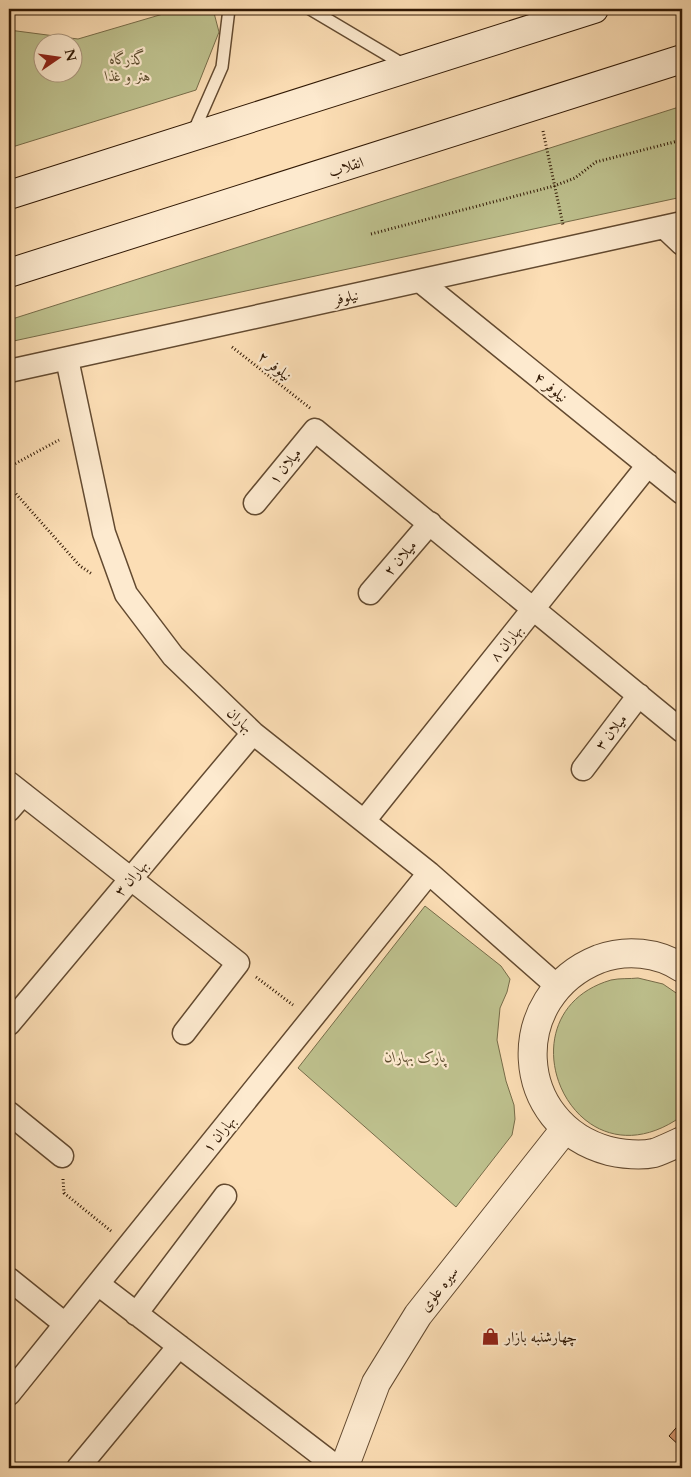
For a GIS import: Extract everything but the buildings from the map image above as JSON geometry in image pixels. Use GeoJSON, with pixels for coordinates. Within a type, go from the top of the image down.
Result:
{"type":"FeatureCollection","features":[{"type":"Feature","properties":{"kind":"main road"},"geometry":{"type":"LineString","coordinates":[[9,195],[594,9]]}},
{"type":"Feature","properties":{"kind":"main road","name":"انقلاب"},"geometry":{"type":"LineString","coordinates":[[9,273],[537,106],[682,58]]}},
{"type":"Feature","properties":{"kind":"main road"},"geometry":{"type":"LineString","coordinates":[[682,968],[673,962],[642,953],[611,955],[582,966],[557,986],[540,1013],[532,1043],[534,1075],[545,1105],[565,1129],[592,1146],[622,1154],[654,1153],[682,1142]]}},
{"type":"Feature","properties":{"kind":"main road","name":"سیره علوی"},"geometry":{"type":"LineString","coordinates":[[344,1468],[376,1383],[418,1315],[565,1129]]}},
{"type":"Feature","properties":{"kind":"street","name":"نیلوفر"},"geometry":{"type":"LineString","coordinates":[[9,371],[673,225]]}},
{"type":"Feature","properties":{"kind":"street"},"geometry":{"type":"LineString","coordinates":[[673,225],[682,244]]}},
{"type":"Feature","properties":{"kind":"street","name":"نیلوفر ۴"},"geometry":{"type":"LineString","coordinates":[[420,281],[682,493]]}},
{"type":"Feature","properties":{"kind":"street","name":"بهاران"},"geometry":{"type":"LineString","coordinates":[[67,359],[104,533],[126,594],[173,656],[253,733],[429,873],[557,986]]}},
{"type":"Feature","properties":{"kind":"street"},"geometry":{"type":"LineString","coordinates":[[315,430],[682,731]]}},
{"type":"Feature","properties":{"kind":"street","name":"میلان ۱"},"geometry":{"type":"LineString","coordinates":[[255,503],[315,430]]}},
{"type":"Feature","properties":{"kind":"street","name":"بهاران ۸"},"geometry":{"type":"LineString","coordinates":[[364,821],[648,465]]}},
{"type":"Feature","properties":{"kind":"street","name":"میلان ۲"},"geometry":{"type":"LineString","coordinates":[[370,593],[430,524]]}},
{"type":"Feature","properties":{"kind":"street","name":"میلان ۳"},"geometry":{"type":"LineString","coordinates":[[583,769],[639,696]]}},
{"type":"Feature","properties":{"kind":"street","name":"بهاران ۳"},"geometry":{"type":"LineString","coordinates":[[9,1024],[253,733]]}},
{"type":"Feature","properties":{"kind":"street"},"geometry":{"type":"LineString","coordinates":[[13,796],[131,878],[238,962],[184,1033]]}},
{"type":"Feature","properties":{"kind":"street","name":"بهاران ۱"},"geometry":{"type":"LineString","coordinates":[[9,1394],[429,873]]}},
{"type":"Feature","properties":{"kind":"street"},"geometry":{"type":"LineString","coordinates":[[9,1113],[62,1156]]}},
{"type":"Feature","properties":{"kind":"street"},"geometry":{"type":"LineString","coordinates":[[136,1314],[225,1196]]}},
{"type":"Feature","properties":{"kind":"street"},"geometry":{"type":"LineString","coordinates":[[9,1279],[65,1324]]}},
{"type":"Feature","properties":{"kind":"street"},"geometry":{"type":"LineString","coordinates":[[98,1284],[338,1468]]}},
{"type":"Feature","properties":{"kind":"street"},"geometry":{"type":"LineString","coordinates":[[78,1468],[179,1346]]}},
{"type":"Feature","properties":{"kind":"lane"},"geometry":{"type":"LineString","coordinates":[[192,137],[222,67],[229,9]]}},
{"type":"Feature","properties":{"kind":"lane"},"geometry":{"type":"LineString","coordinates":[[310,9],[410,68]]}},
{"type":"Feature","properties":{"kind":"path"},"geometry":{"type":"LineString","coordinates":[[537,106],[568,248]]}},
{"type":"Feature","properties":{"kind":"path"},"geometry":{"type":"LineString","coordinates":[[371,234],[554,186],[575,178],[596,162],[682,140]]}},
{"type":"Feature","properties":{"kind":"path","name":"نیلوفر ۲"},"geometry":{"type":"LineString","coordinates":[[208,328],[312,409],[315,430]]}},
{"type":"Feature","properties":{"kind":"path"},"geometry":{"type":"LineString","coordinates":[[9,467],[82,427]]}},
{"type":"Feature","properties":{"kind":"path"},"geometry":{"type":"LineString","coordinates":[[9,486],[80,566],[126,594]]}},
{"type":"Feature","properties":{"kind":"path"},"geometry":{"type":"LineString","coordinates":[[238,962],[311,1020]]}},
{"type":"Feature","properties":{"kind":"path"},"geometry":{"type":"LineString","coordinates":[[62,1156],[64,1193],[129,1245]]}},
{"type":"Feature","properties":{"kind":"green space","name":"گذرگاه هنر و غذا"},"geometry":{"type":"Polygon","coordinates":[[[180,9],[213,9],[219,32],[196,90],[9,148],[9,30],[32,33],[32,82],[82,82],[82,38],[180,9]]]}},
{"type":"Feature","properties":{"kind":"green space"},"geometry":{"type":"Polygon","coordinates":[[[682,106],[682,197],[9,342],[9,320],[682,106]]]}},
{"type":"Feature","properties":{"kind":"green space","name":"پارک بهاران"},"geometry":{"type":"Polygon","coordinates":[[[425,906],[501,966],[510,979],[500,1008],[497,1040],[506,1081],[514,1105],[515,1119],[512,1135],[456,1207],[298,1068],[425,906]]]}},
{"type":"Feature","properties":{"kind":"green space"},"geometry":{"type":"Polygon","coordinates":[[[638,978],[663,984],[682,997],[682,1116],[643,1134],[609,1132],[581,1116],[562,1090],[554,1059],[558,1027],[576,999],[611,980],[638,978]]]}},
{"type":"Feature","properties":{"kind":"place","name":"چهارشنبه بازار"},"geometry":{"type":"Point","coordinates":[491,1337]}}]}
